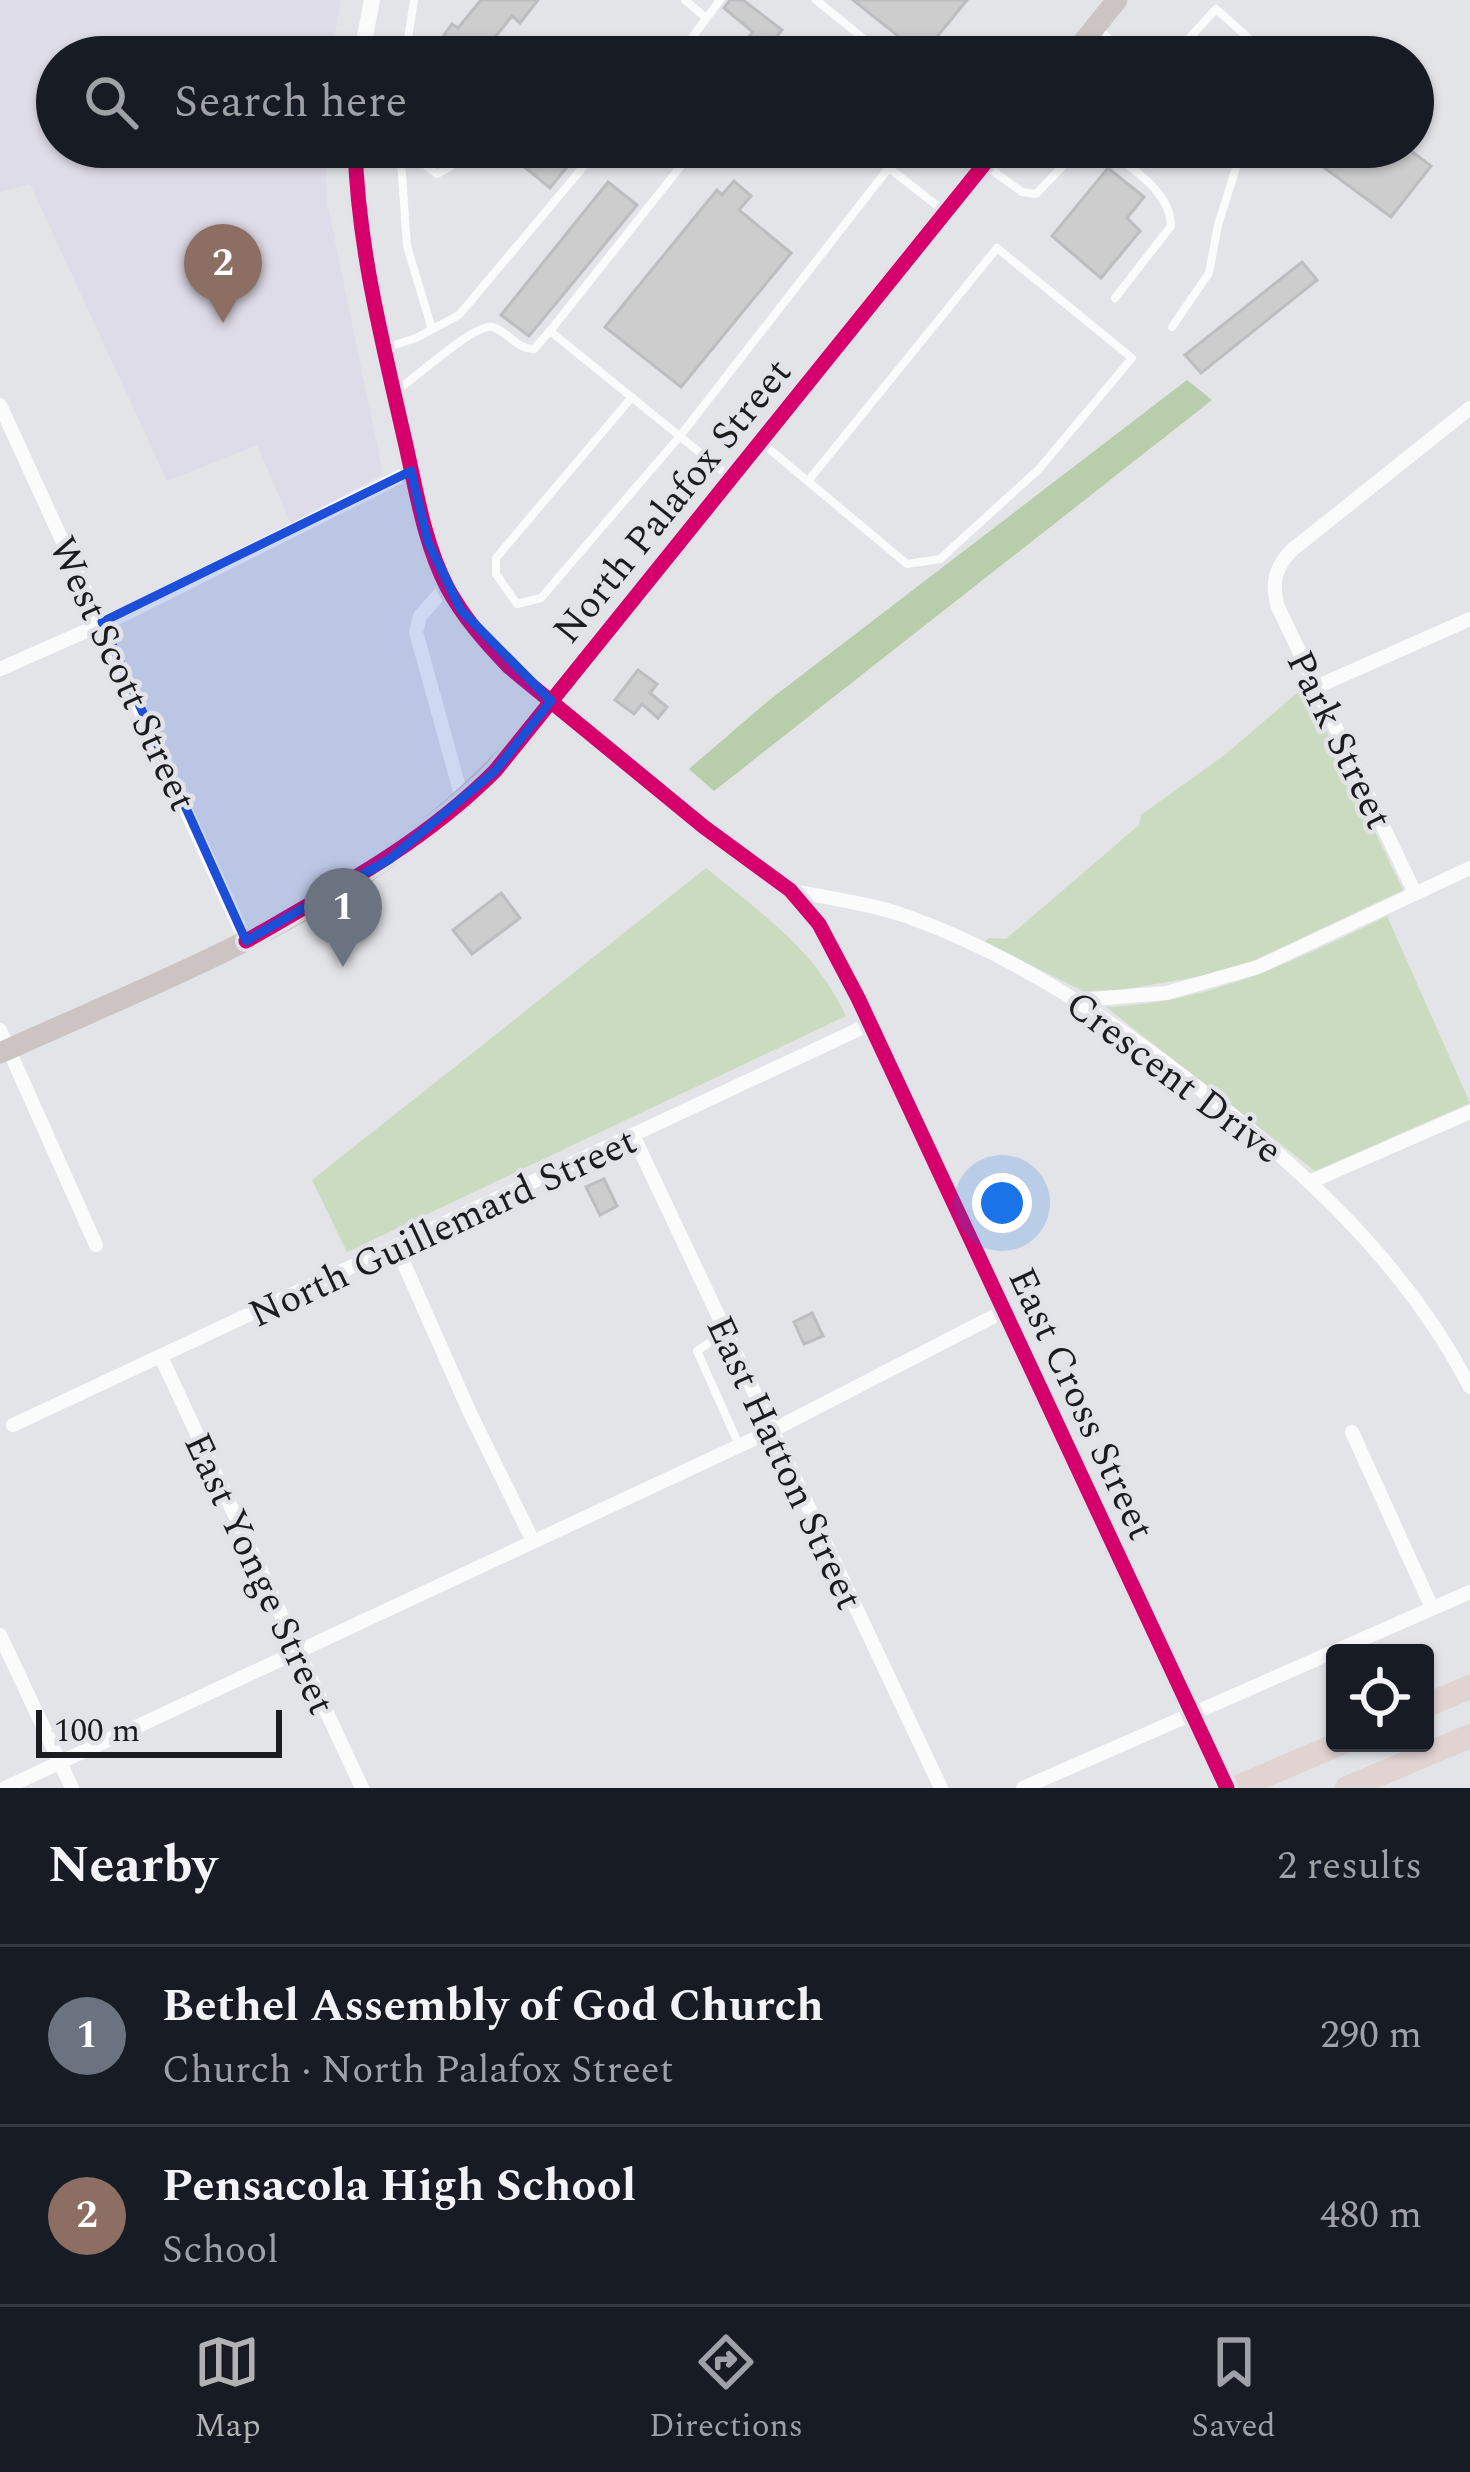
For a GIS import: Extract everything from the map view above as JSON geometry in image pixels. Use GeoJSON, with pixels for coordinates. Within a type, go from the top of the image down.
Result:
{"type":"FeatureCollection","features":[{"type":"Feature","properties":{"kind":"highway"},"geometry":{"type":"LineString","coordinates":[[1434,1702],[1470,1687]]}},
{"type":"Feature","properties":{"kind":"highway"},"geometry":{"type":"LineString","coordinates":[[1347,1788],[1470,1736]]}},
{"type":"Feature","properties":{"kind":"highway"},"geometry":{"type":"LineString","coordinates":[[1232,1788],[1326,1749]]}},
{"type":"Feature","properties":{"kind":"main road"},"geometry":{"type":"LineString","coordinates":[[1088,36],[1117,0]]}},
{"type":"Feature","properties":{"kind":"main road","name":"North Palafox Street"},"geometry":{"type":"LineString","coordinates":[[3,1044],[246,940],[390,859],[463,802],[551,701],[981,168]]}},
{"type":"Feature","properties":{"kind":"street"},"geometry":{"type":"LineString","coordinates":[[366,36],[372,0]]}},
{"type":"Feature","properties":{"kind":"street","name":"East Cross Street"},"geometry":{"type":"LineString","coordinates":[[357,168],[363,247],[383,349],[428,542],[447,586],[486,643],[647,780],[790,890],[819,924],[1192,1714],[1232,1788]]}},
{"type":"Feature","properties":{"kind":"street","name":"West Scott Street"},"geometry":{"type":"LineString","coordinates":[[0,406],[246,940]]}},
{"type":"Feature","properties":{"kind":"street","name":"Park Street"},"geometry":{"type":"LineString","coordinates":[[1415,893],[1278,607],[1274,582],[1292,550],[1470,408]]}},
{"type":"Feature","properties":{"kind":"street"},"geometry":{"type":"LineString","coordinates":[[0,669],[411,471]]}},
{"type":"Feature","properties":{"kind":"street"},"geometry":{"type":"LineString","coordinates":[[447,586],[420,616],[416,632],[463,802]]}},
{"type":"Feature","properties":{"kind":"street"},"geometry":{"type":"LineString","coordinates":[[1316,687],[1470,619]]}},
{"type":"Feature","properties":{"kind":"street"},"geometry":{"type":"LineString","coordinates":[[1080,1000],[1166,993],[1215,982],[1300,950],[1470,868]]}},
{"type":"Feature","properties":{"kind":"street","name":"Crescent Drive"},"geometry":{"type":"LineString","coordinates":[[790,890],[903,915],[1080,1000],[1312,1181],[1462,1356],[1470,1387]]}},
{"type":"Feature","properties":{"kind":"street","name":"North Guillemard Street"},"geometry":{"type":"LineString","coordinates":[[13,1425],[870,1024]]}},
{"type":"Feature","properties":{"kind":"street"},"geometry":{"type":"LineString","coordinates":[[3,1044],[96,1245]]}},
{"type":"Feature","properties":{"kind":"street"},"geometry":{"type":"LineString","coordinates":[[1312,1181],[1470,1112]]}},
{"type":"Feature","properties":{"kind":"street","name":"East Hatton Street"},"geometry":{"type":"LineString","coordinates":[[633,1135],[940,1788]]}},
{"type":"Feature","properties":{"kind":"street"},"geometry":{"type":"LineString","coordinates":[[397,1248],[533,1541]]}},
{"type":"Feature","properties":{"kind":"street"},"geometry":{"type":"LineString","coordinates":[[5,1788],[772,1430],[1004,1311]]}},
{"type":"Feature","properties":{"kind":"street","name":"East Yonge Street"},"geometry":{"type":"LineString","coordinates":[[161,1357],[362,1788]]}},
{"type":"Feature","properties":{"kind":"street"},"geometry":{"type":"LineString","coordinates":[[1352,1432],[1432,1608]]}},
{"type":"Feature","properties":{"kind":"street"},"geometry":{"type":"LineString","coordinates":[[1023,1788],[1470,1592]]}},
{"type":"Feature","properties":{"kind":"street"},"geometry":{"type":"LineString","coordinates":[[0,1635],[72,1788]]}},
{"type":"Feature","properties":{"kind":"lane"},"geometry":{"type":"LineString","coordinates":[[409,36],[414,0]]}},
{"type":"Feature","properties":{"kind":"lane"},"geometry":{"type":"LineString","coordinates":[[685,0],[706,18]]}},
{"type":"Feature","properties":{"kind":"lane"},"geometry":{"type":"LineString","coordinates":[[693,36],[720,0]]}},
{"type":"Feature","properties":{"kind":"lane"},"geometry":{"type":"LineString","coordinates":[[823,2],[860,36]]}},
{"type":"Feature","properties":{"kind":"lane"},"geometry":{"type":"LineString","coordinates":[[1191,36],[1216,9],[1246,36]]}},
{"type":"Feature","properties":{"kind":"lane"},"geometry":{"type":"LineString","coordinates":[[1095,27],[1106,36]]}},
{"type":"Feature","properties":{"kind":"lane"},"geometry":{"type":"LineString","coordinates":[[402,168],[407,246],[432,329]]}},
{"type":"Feature","properties":{"kind":"lane"},"geometry":{"type":"LineString","coordinates":[[383,349],[459,315],[582,168]]}},
{"type":"Feature","properties":{"kind":"lane"},"geometry":{"type":"LineString","coordinates":[[394,393],[472,331],[495,328],[525,350],[534,349],[679,168]]}},
{"type":"Feature","properties":{"kind":"lane"},"geometry":{"type":"LineString","coordinates":[[632,397],[496,558],[496,574],[518,604],[541,598],[680,436],[889,168],[946,212]]}},
{"type":"Feature","properties":{"kind":"lane"},"geometry":{"type":"LineString","coordinates":[[1001,168],[1022,192],[1036,194],[1061,168]]}},
{"type":"Feature","properties":{"kind":"lane"},"geometry":{"type":"LineString","coordinates":[[1115,298],[1172,226],[1164,199],[1129,168]]}},
{"type":"Feature","properties":{"kind":"lane"},"geometry":{"type":"LineString","coordinates":[[1172,327],[1209,273],[1236,168]]}},
{"type":"Feature","properties":{"kind":"lane"},"geometry":{"type":"LineString","coordinates":[[760,442],[808,482],[908,564],[940,559],[1040,469],[1132,358],[997,248],[808,482]]}},
{"type":"Feature","properties":{"kind":"lane"},"geometry":{"type":"LineString","coordinates":[[550,331],[731,478]]}},
{"type":"Feature","properties":{"kind":"lane"},"geometry":{"type":"LineString","coordinates":[[724,1332],[697,1351],[740,1445]]}},
{"type":"Feature","properties":{"kind":"highlighted area"},"geometry":{"type":"Polygon","coordinates":[[[411,471],[428,542],[461,610],[551,701],[495,771],[390,859],[246,941],[102,622],[411,471]]]}},
{"type":"Feature","properties":{"kind":"shaded area"},"geometry":{"type":"Polygon","coordinates":[[[0,0],[341,0],[335,36],[36,36],[36,168],[326,168],[327,202],[383,474],[291,524],[257,445],[167,481],[30,184],[0,192],[0,0]]]}},
{"type":"Feature","properties":{"kind":"green space"},"geometry":{"type":"Polygon","coordinates":[[[1187,380],[1212,400],[714,791],[689,769],[768,701],[1187,380]]]}},
{"type":"Feature","properties":{"kind":"green space"},"geometry":{"type":"Polygon","coordinates":[[[1305,686],[1403,890],[1255,960],[1213,974],[1121,990],[1083,991],[984,942],[1006,939],[1139,825],[1141,815],[1226,754],[1305,686]]]}},
{"type":"Feature","properties":{"kind":"green space"},"geometry":{"type":"Polygon","coordinates":[[[706,868],[803,952],[846,1016],[347,1252],[312,1180],[706,868]]]}},
{"type":"Feature","properties":{"kind":"green space"},"geometry":{"type":"Polygon","coordinates":[[[1387,916],[1470,1103],[1315,1171],[1106,1007],[1180,998],[1251,977],[1387,916]]]}},
{"type":"Feature","properties":{"kind":"building"},"geometry":{"type":"Polygon","coordinates":[[[481,0],[538,0],[520,23],[512,16],[496,36],[444,35],[452,24],[458,28],[481,0]]]}},
{"type":"Feature","properties":{"kind":"building"},"geometry":{"type":"Polygon","coordinates":[[[730,0],[743,0],[782,30],[777,36],[750,36],[753,32],[724,8],[730,0]]]}},
{"type":"Feature","properties":{"kind":"building"},"geometry":{"type":"Polygon","coordinates":[[[853,0],[967,0],[938,36],[898,36],[853,0]]]}},
{"type":"Feature","properties":{"kind":"building"},"geometry":{"type":"Polygon","coordinates":[[[526,168],[566,168],[550,188],[526,168]]]}},
{"type":"Feature","properties":{"kind":"building"},"geometry":{"type":"Polygon","coordinates":[[[1108,168],[1144,197],[1127,218],[1140,231],[1101,278],[1052,236],[1108,168]]]}},
{"type":"Feature","properties":{"kind":"building"},"geometry":{"type":"Polygon","coordinates":[[[1325,168],[1429,168],[1391,217],[1325,168]]]}},
{"type":"Feature","properties":{"kind":"building"},"geometry":{"type":"Polygon","coordinates":[[[734,181],[751,196],[739,210],[791,253],[681,387],[605,327],[717,190],[722,195],[734,181]]]}},
{"type":"Feature","properties":{"kind":"building"},"geometry":{"type":"Polygon","coordinates":[[[608,182],[637,205],[529,336],[501,315],[608,182]]]}},
{"type":"Feature","properties":{"kind":"building"},"geometry":{"type":"Polygon","coordinates":[[[1302,262],[1317,280],[1201,373],[1185,355],[1302,262]]]}},
{"type":"Feature","properties":{"kind":"building"},"geometry":{"type":"Polygon","coordinates":[[[638,670],[657,684],[650,693],[667,707],[658,718],[642,704],[634,714],[615,700],[638,670]]]}},
{"type":"Feature","properties":{"kind":"building"},"geometry":{"type":"Polygon","coordinates":[[[501,893],[520,918],[472,954],[453,930],[501,893]]]}},
{"type":"Feature","properties":{"kind":"building"},"geometry":{"type":"Polygon","coordinates":[[[604,1179],[617,1206],[600,1215],[586,1187],[604,1179]]]}},
{"type":"Feature","properties":{"kind":"building"},"geometry":{"type":"Polygon","coordinates":[[[812,1313],[823,1336],[804,1344],[794,1322],[812,1313]]]}},
{"type":"Feature","properties":{"kind":"cycle path"},"geometry":{"type":"LineString","coordinates":[[357,168],[380,329],[421,514],[447,587],[509,667],[704,827],[790,890],[819,924],[858,998],[1227,1788]]}},
{"type":"Feature","properties":{"kind":"cycle path"},"geometry":{"type":"LineString","coordinates":[[246,941],[408,843],[495,771],[981,168]]}},
{"type":"Feature","properties":{"kind":"place","name":"Pensacola High School"},"geometry":{"type":"Point","coordinates":[223,323]}},
{"type":"Feature","properties":{"kind":"place","name":"Bethel Assembly of God Church"},"geometry":{"type":"Point","coordinates":[343,967]}}]}
